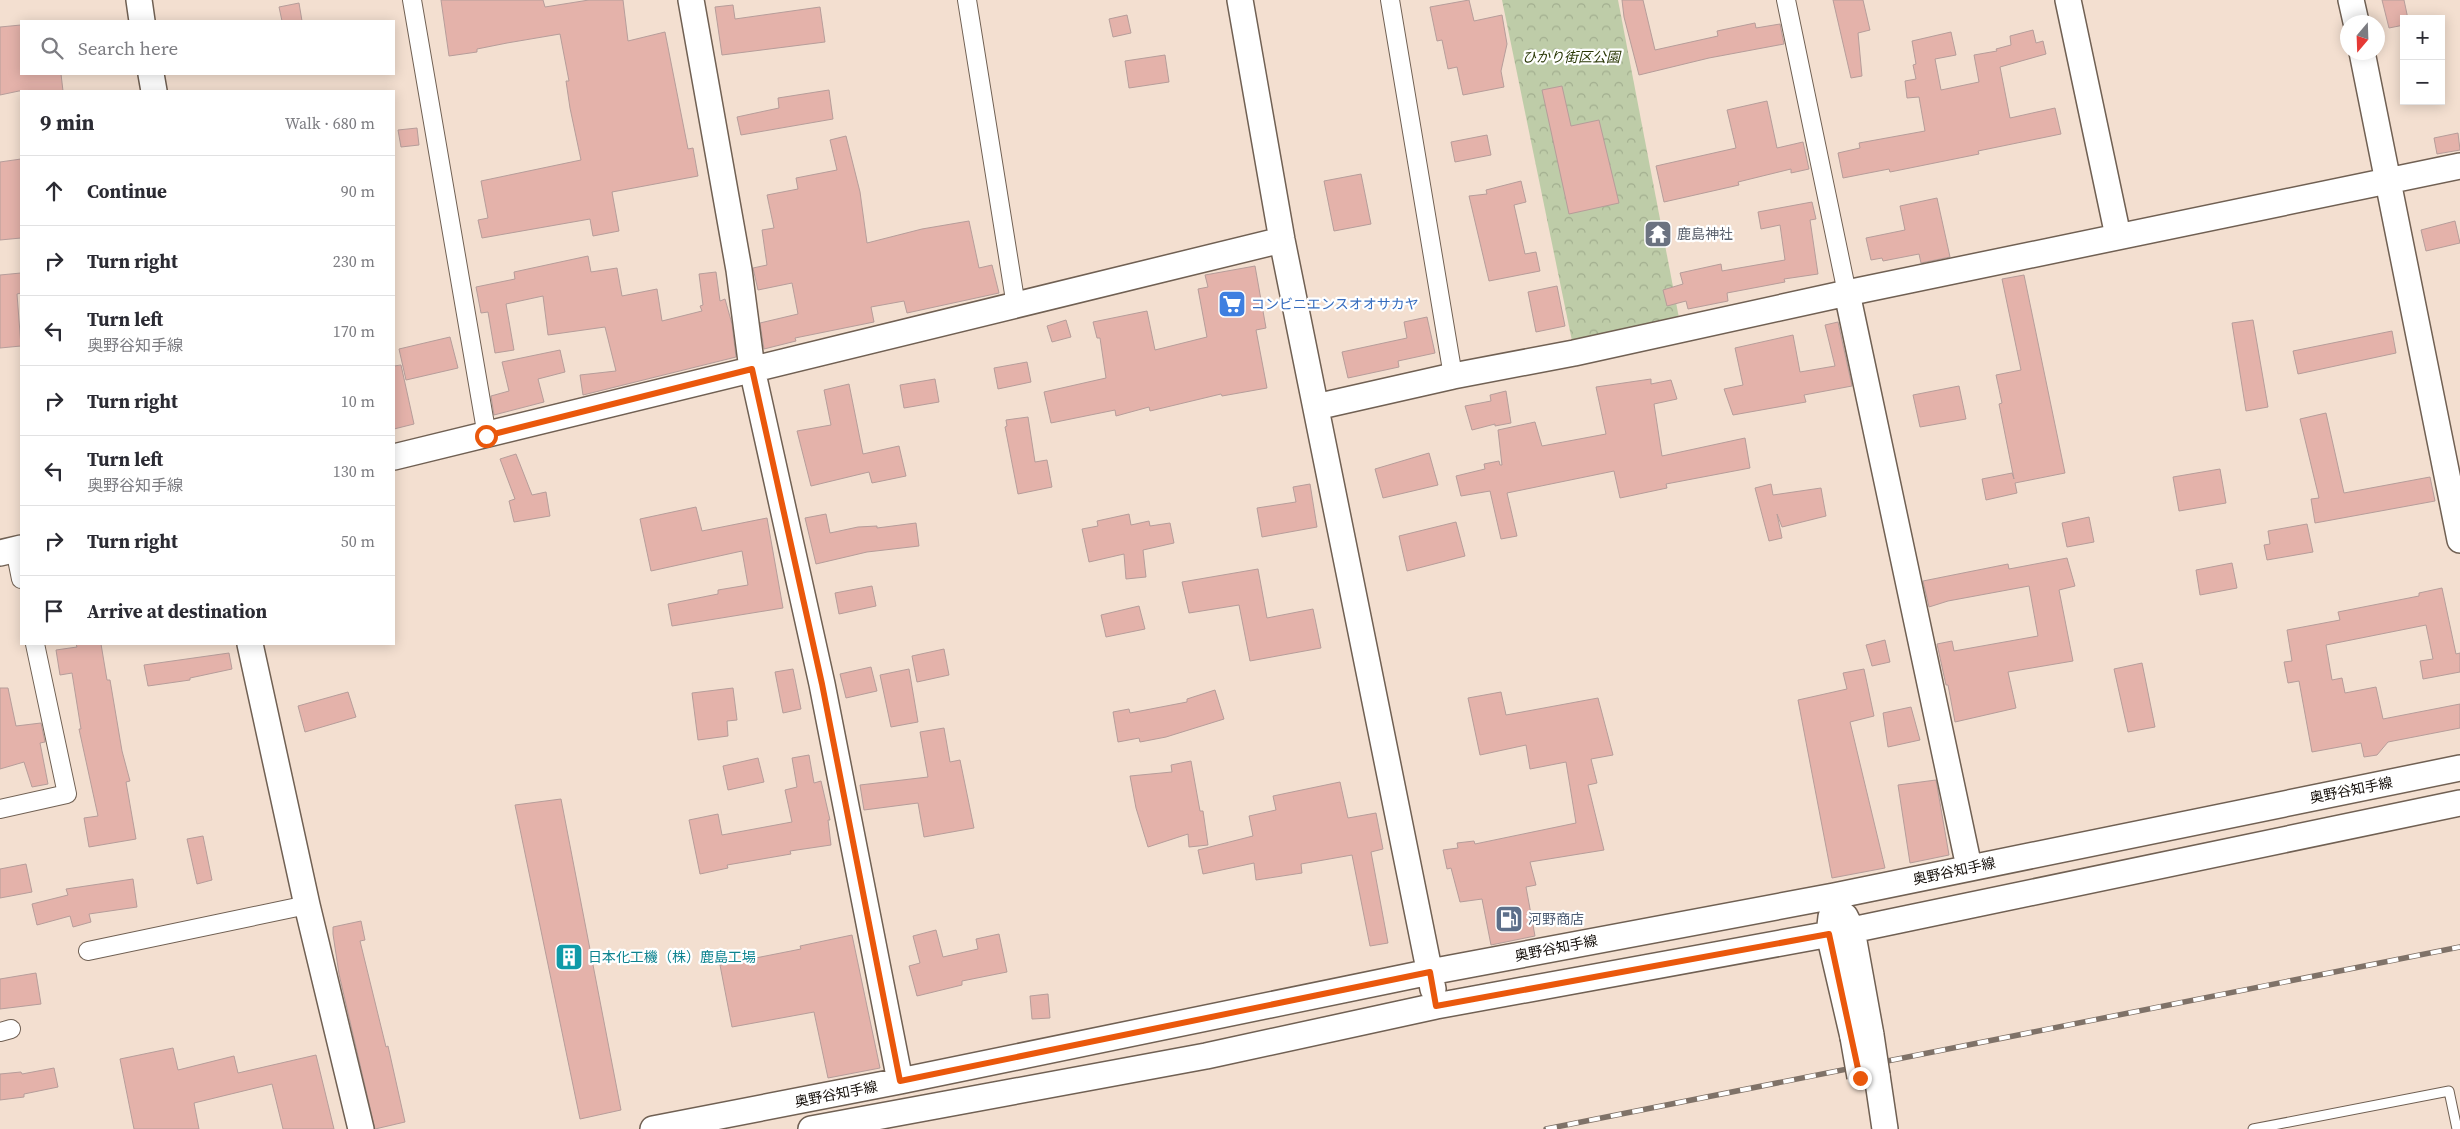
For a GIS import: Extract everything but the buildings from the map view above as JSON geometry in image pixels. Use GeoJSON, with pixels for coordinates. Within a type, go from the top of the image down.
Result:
{"type":"FeatureCollection","features":[{"type":"Feature","properties":{"kind":"street"},"geometry":{"type":"LineString","coordinates":[[139,0],[142,20]]}},
{"type":"Feature","properties":{"kind":"street"},"geometry":{"type":"LineString","coordinates":[[412,0],[486,436]]}},
{"type":"Feature","properties":{"kind":"street"},"geometry":{"type":"LineString","coordinates":[[691,0],[738,270],[752,369],[822,684],[900,1081]]}},
{"type":"Feature","properties":{"kind":"street"},"geometry":{"type":"LineString","coordinates":[[967,0],[1016,306]]}},
{"type":"Feature","properties":{"kind":"street"},"geometry":{"type":"LineString","coordinates":[[1240,0],[1282,240],[1436,1006]]}},
{"type":"Feature","properties":{"kind":"street"},"geometry":{"type":"LineString","coordinates":[[1390,0],[1453,376]]}},
{"type":"Feature","properties":{"kind":"street"},"geometry":{"type":"LineString","coordinates":[[1786,0],[1969,867]]}},
{"type":"Feature","properties":{"kind":"street"},"geometry":{"type":"LineString","coordinates":[[2068,0],[2118,236]]}},
{"type":"Feature","properties":{"kind":"street"},"geometry":{"type":"LineString","coordinates":[[2351,0],[2354,15]]}},
{"type":"Feature","properties":{"kind":"street"},"geometry":{"type":"LineString","coordinates":[[2364,60],[2460,540]]}},
{"type":"Feature","properties":{"kind":"street"},"geometry":{"type":"LineString","coordinates":[[151,75],[154,90]]}},
{"type":"Feature","properties":{"kind":"street"},"geometry":{"type":"LineString","coordinates":[[1316,408],[1453,376],[1574,353],[1847,293],[2460,166]]}},
{"type":"Feature","properties":{"kind":"street"},"geometry":{"type":"LineString","coordinates":[[395,457],[1282,240]]}},
{"type":"Feature","properties":{"kind":"street"},"geometry":{"type":"LineString","coordinates":[[12,550],[20,576]]}},
{"type":"Feature","properties":{"kind":"street"},"geometry":{"type":"LineString","coordinates":[[0,809],[68,794],[35,645]]}},
{"type":"Feature","properties":{"kind":"street"},"geometry":{"type":"LineString","coordinates":[[250,645],[306,905],[361,1129]]}},
{"type":"Feature","properties":{"kind":"street","name":"奥野谷知手線"},"geometry":{"type":"LineString","coordinates":[[653,1129],[900,1081],[1430,972],[1834,896],[2460,768]]}},
{"type":"Feature","properties":{"kind":"street"},"geometry":{"type":"LineString","coordinates":[[811,1129],[1206,1056],[1436,1006],[1841,932],[2460,803]]}},
{"type":"Feature","properties":{"kind":"street"},"geometry":{"type":"LineString","coordinates":[[1834,896],[1862,1036],[1868,1076],[1870,1129]]}},
{"type":"Feature","properties":{"kind":"street"},"geometry":{"type":"LineString","coordinates":[[88,951],[306,905]]}},
{"type":"Feature","properties":{"kind":"street"},"geometry":{"type":"LineString","coordinates":[[1868,1076],[1885,1129]]}},
{"type":"Feature","properties":{"kind":"lane"},"geometry":{"type":"LineString","coordinates":[[2253,1129],[2449,1091],[2457,1129]]}},
{"type":"Feature","properties":{"kind":"green space","name":"ひかり街区公園"},"geometry":{"type":"Polygon","coordinates":[[[1502,0],[1618,0],[1679,318],[1572,341],[1502,0]]]}},
{"type":"Feature","properties":{"kind":"railway"},"geometry":{"type":"LineString","coordinates":[[1546,1129],[2460,947]]}},
{"type":"Feature","properties":{"kind":"place","name":"鹿島神社"},"geometry":{"type":"Point","coordinates":[1658,234]}},
{"type":"Feature","properties":{"kind":"place","name":"コンビニエンスオオサカヤ"},"geometry":{"type":"Point","coordinates":[1232,304]}},
{"type":"Feature","properties":{"kind":"place","name":"河野商店"},"geometry":{"type":"Point","coordinates":[1509,919]}},
{"type":"Feature","properties":{"kind":"place","name":"日本化工機（株）鹿島工場"},"geometry":{"type":"Point","coordinates":[569,957]}},
{"type":"Feature","properties":{"kind":"route"},"geometry":{"type":"LineString","coordinates":[[486,436],[752,369],[822,684],[900,1081],[1430,972],[1436,1006],[1829,934],[1853,1037],[1860,1078]]}}]}
